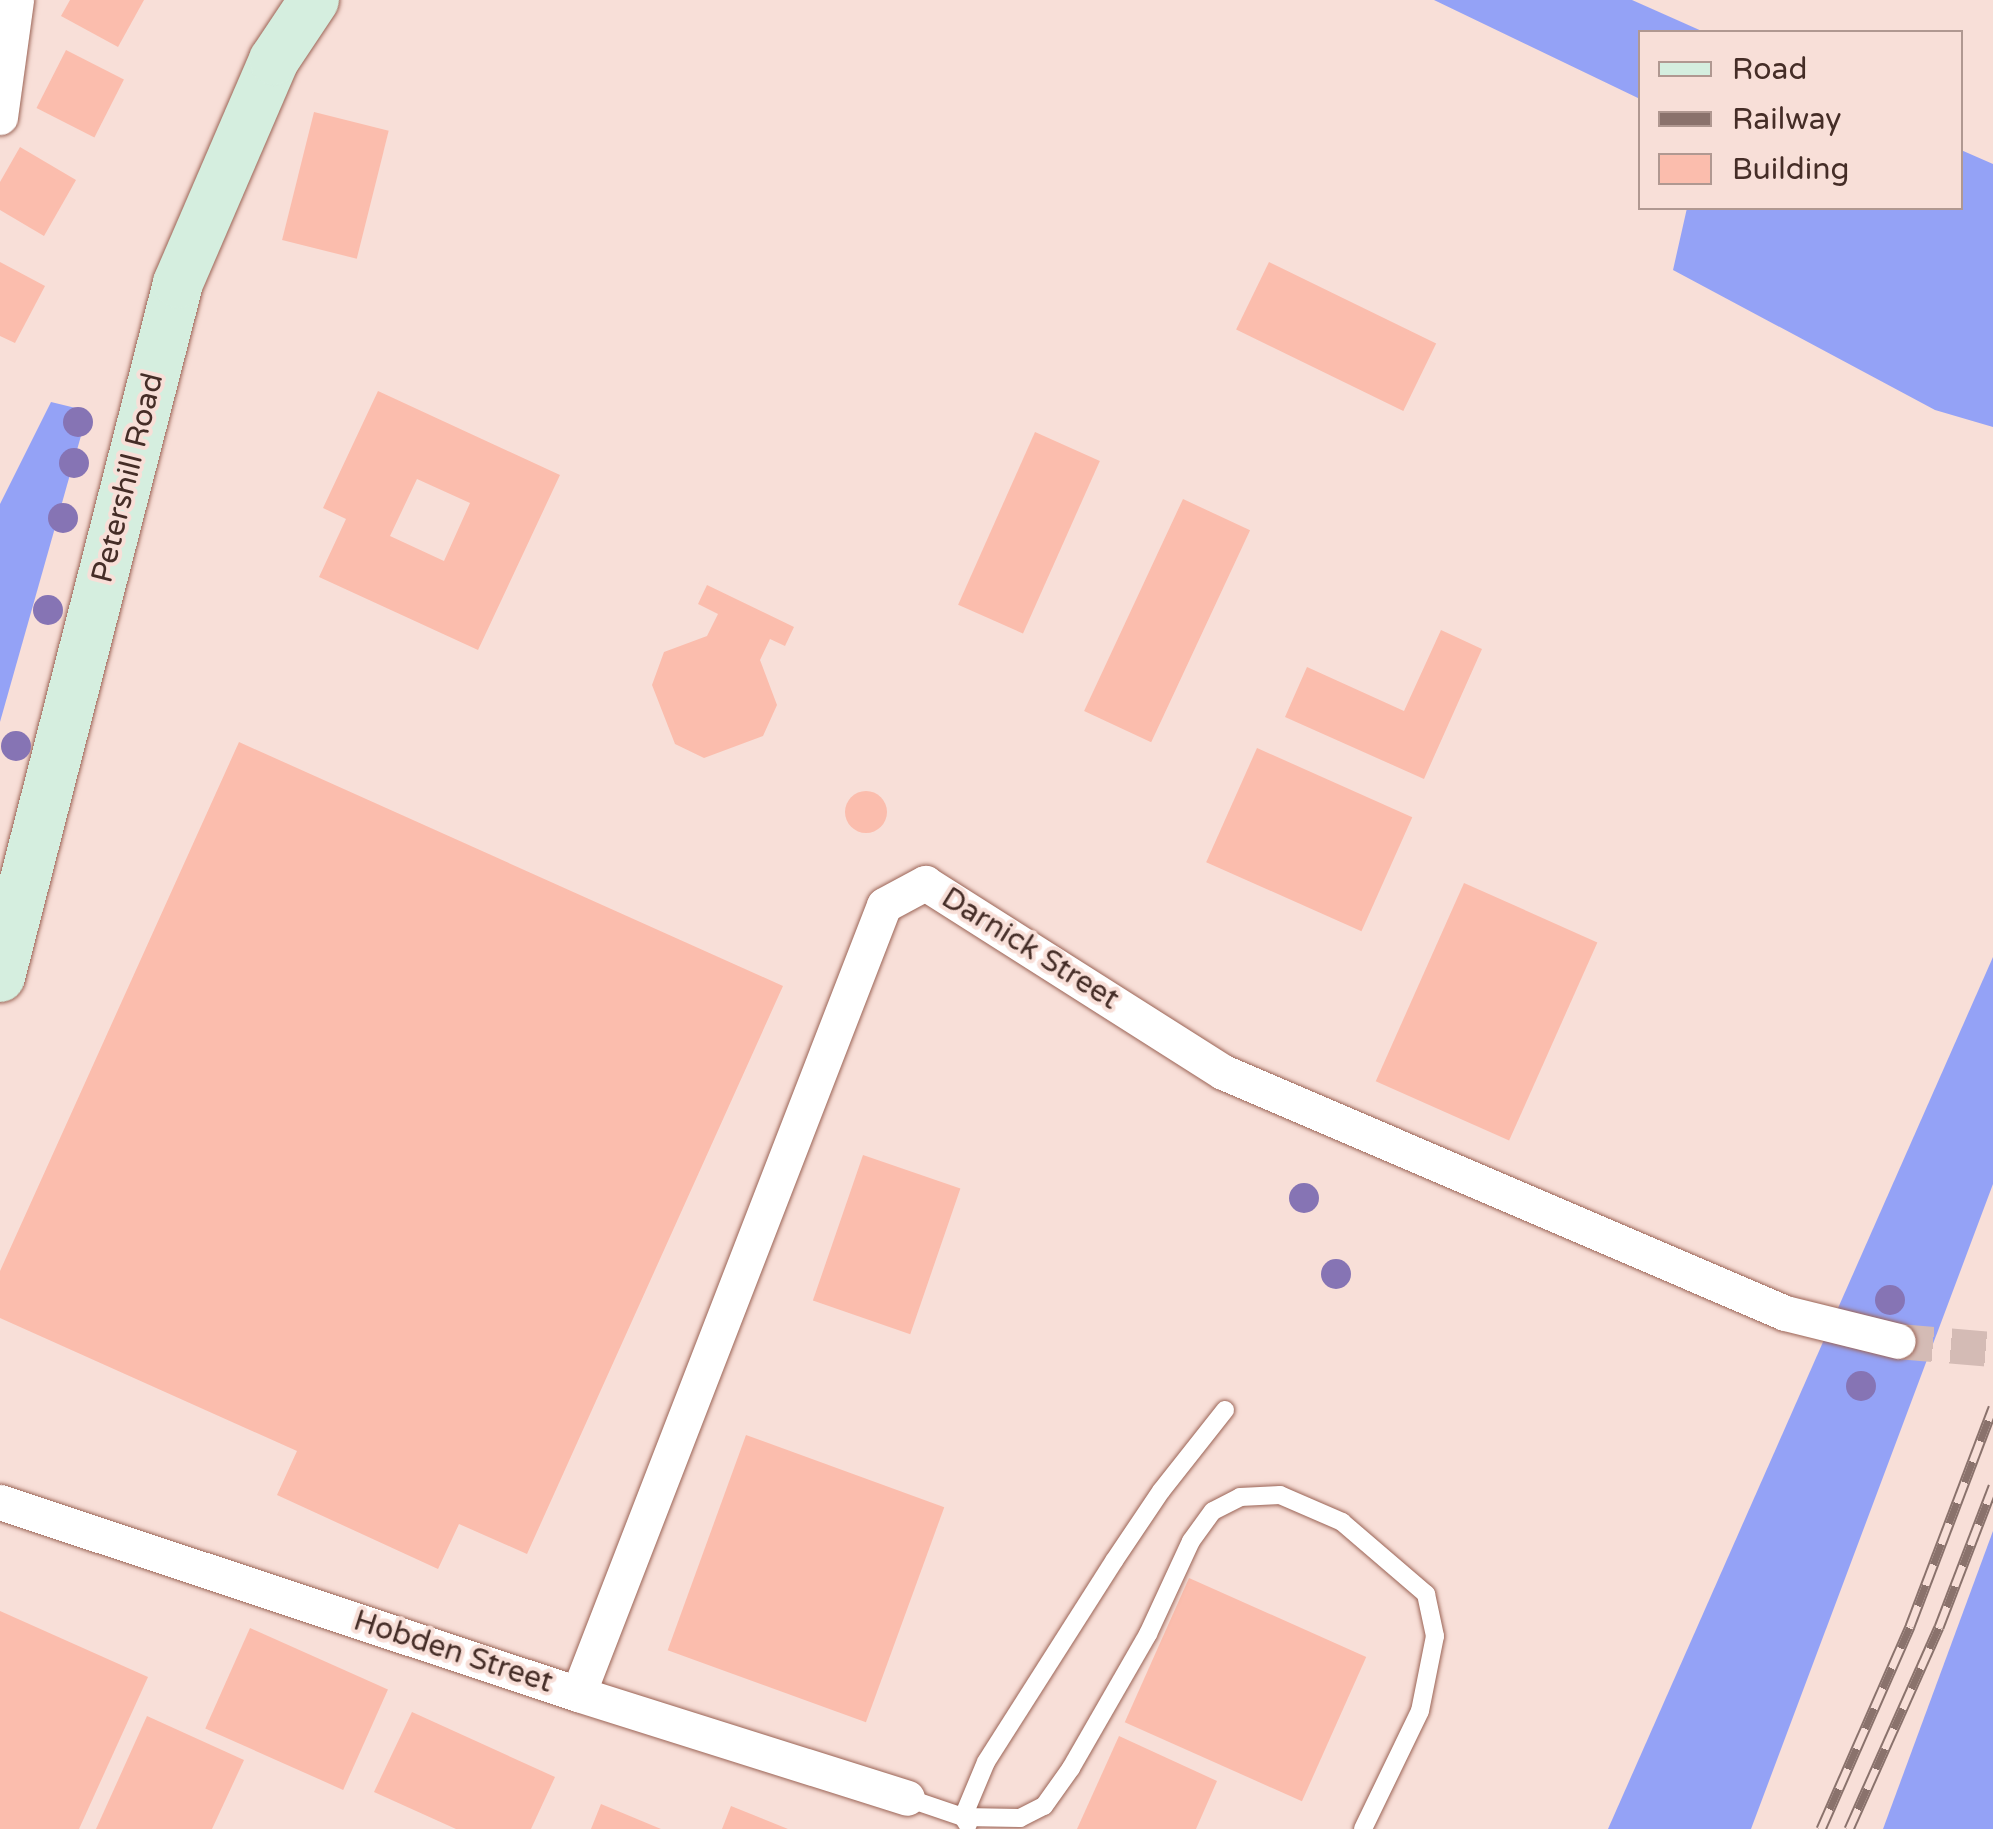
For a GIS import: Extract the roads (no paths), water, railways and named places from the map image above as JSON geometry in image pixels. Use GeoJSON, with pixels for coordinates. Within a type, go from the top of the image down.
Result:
{"type":"FeatureCollection","features":[{"type":"Feature","properties":{"kind":"street"},"geometry":{"type":"LineString","coordinates":[[0,117],[16,0]]}},
{"type":"Feature","properties":{"kind":"street","name":"Petershill Road"},"geometry":{"type":"LineString","coordinates":[[4,946],[178,283],[274,60],[314,0]]}},
{"type":"Feature","properties":{"kind":"street","name":"Darnick Street"},"geometry":{"type":"LineString","coordinates":[[578,1694],[884,906],[925,883],[1224,1072],[1785,1313],[1898,1341]]}},
{"type":"Feature","properties":{"kind":"street","name":"Hobden Street"},"geometry":{"type":"LineString","coordinates":[[0,1502],[578,1694],[907,1798]]}},
{"type":"Feature","properties":{"kind":"lane"},"geometry":{"type":"LineString","coordinates":[[966,1823],[986,1762],[1161,1490],[1224,1410]]}},
{"type":"Feature","properties":{"kind":"lane"},"geometry":{"type":"LineString","coordinates":[[907,1798],[966,1823],[1020,1818],[1044,1806],[1072,1768],[1148,1634],[1191,1541],[1213,1511],[1240,1497],[1280,1495],[1342,1522],[1426,1594],[1435,1636],[1420,1712],[1363,1829]]}},
{"type":"Feature","properties":{"kind":"tunnel"},"geometry":{"type":"LineString","coordinates":[[1898,1341],[1993,1349]]}},
{"type":"Feature","properties":{"kind":"railway"},"geometry":{"type":"LineString","coordinates":[[1821,1829],[1910,1626],[1993,1407]]}},
{"type":"Feature","properties":{"kind":"railway"},"geometry":{"type":"LineString","coordinates":[[1849,1829],[1939,1627],[1993,1486]]}}]}
